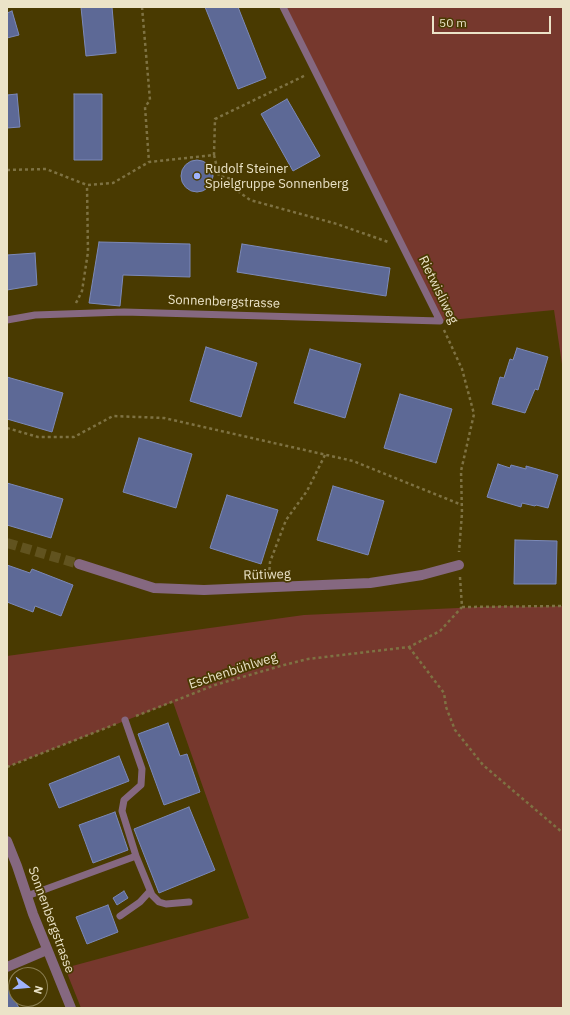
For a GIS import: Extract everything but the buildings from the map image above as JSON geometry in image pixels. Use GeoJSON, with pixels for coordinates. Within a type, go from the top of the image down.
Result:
{"type":"FeatureCollection","features":[{"type":"Feature","properties":{"kind":"street","name":"Rütiweg"},"geometry":{"type":"LineString","coordinates":[[79,564],[154,588],[204,590],[370,582],[422,575],[459,565]]}},
{"type":"Feature","properties":{"kind":"street","name":"Sonnenbergstrasse"},"geometry":{"type":"LineString","coordinates":[[7,841],[47,950],[71,1008]]}},
{"type":"Feature","properties":{"kind":"street"},"geometry":{"type":"LineString","coordinates":[[8,964],[47,950]]}},
{"type":"Feature","properties":{"kind":"lane","name":"Rietwisliweg"},"geometry":{"type":"LineString","coordinates":[[283,7],[440,321]]}},
{"type":"Feature","properties":{"kind":"lane","name":"Sonnenbergstrasse"},"geometry":{"type":"LineString","coordinates":[[7,320],[36,315],[124,312],[440,321]]}},
{"type":"Feature","properties":{"kind":"lane"},"geometry":{"type":"LineString","coordinates":[[125,720],[142,769],[141,785],[124,800],[122,811],[136,856],[150,891],[159,902],[166,904],[189,902]]}},
{"type":"Feature","properties":{"kind":"lane"},"geometry":{"type":"LineString","coordinates":[[27,896],[136,856]]}},
{"type":"Feature","properties":{"kind":"lane"},"geometry":{"type":"LineString","coordinates":[[120,916],[140,902],[150,891]]}},
{"type":"Feature","properties":{"kind":"path"},"geometry":{"type":"LineString","coordinates":[[142,7],[150,100],[145,107],[149,162]]}},
{"type":"Feature","properties":{"kind":"path"},"geometry":{"type":"LineString","coordinates":[[315,70],[215,119],[214,155],[219,176],[232,179],[239,192],[250,200],[337,224],[404,248]]}},
{"type":"Feature","properties":{"kind":"path"},"geometry":{"type":"LineString","coordinates":[[7,170],[46,169],[87,185],[113,183],[149,162],[214,155]]}},
{"type":"Feature","properties":{"kind":"path"},"geometry":{"type":"LineString","coordinates":[[71,314],[82,291],[88,252],[87,185]]}},
{"type":"Feature","properties":{"kind":"path","name":"Rietwisliweg"},"geometry":{"type":"LineString","coordinates":[[440,321],[462,369],[474,414],[461,471],[462,505],[459,565],[462,607]]}},
{"type":"Feature","properties":{"kind":"path"},"geometry":{"type":"LineString","coordinates":[[7,428],[38,437],[74,437],[113,416],[164,418],[353,461],[462,505]]}},
{"type":"Feature","properties":{"kind":"path"},"geometry":{"type":"LineString","coordinates":[[268,588],[270,562],[286,520],[307,491],[325,455]]}},
{"type":"Feature","properties":{"kind":"path"},"geometry":{"type":"LineString","coordinates":[[462,607],[563,606]]}},
{"type":"Feature","properties":{"kind":"path","name":"Eschenbühlweg"},"geometry":{"type":"LineString","coordinates":[[7,767],[215,685],[284,665],[315,658],[409,647],[440,631],[462,607]]}},
{"type":"Feature","properties":{"kind":"path"},"geometry":{"type":"LineString","coordinates":[[409,647],[444,693],[446,707],[455,730],[484,765],[563,833]]}},
{"type":"Feature","properties":{"kind":"shaded area"},"geometry":{"type":"Polygon","coordinates":[[[283,7],[563,7],[563,371],[554,310],[440,321],[283,7]]]}},
{"type":"Feature","properties":{"kind":"shaded area"},"geometry":{"type":"Polygon","coordinates":[[[502,606],[563,606],[563,1008],[81,1008],[65,968],[249,918],[173,702],[7,767],[7,656],[304,615],[502,606]]]}},
{"type":"Feature","properties":{"kind":"tunnel"},"geometry":{"type":"LineString","coordinates":[[7,543],[79,564]]}},
{"type":"Feature","properties":{"kind":"place","name":"Rudolf Steiner Spielgruppe Sonnenberg"},"geometry":{"type":"Point","coordinates":[197,176]}}]}
